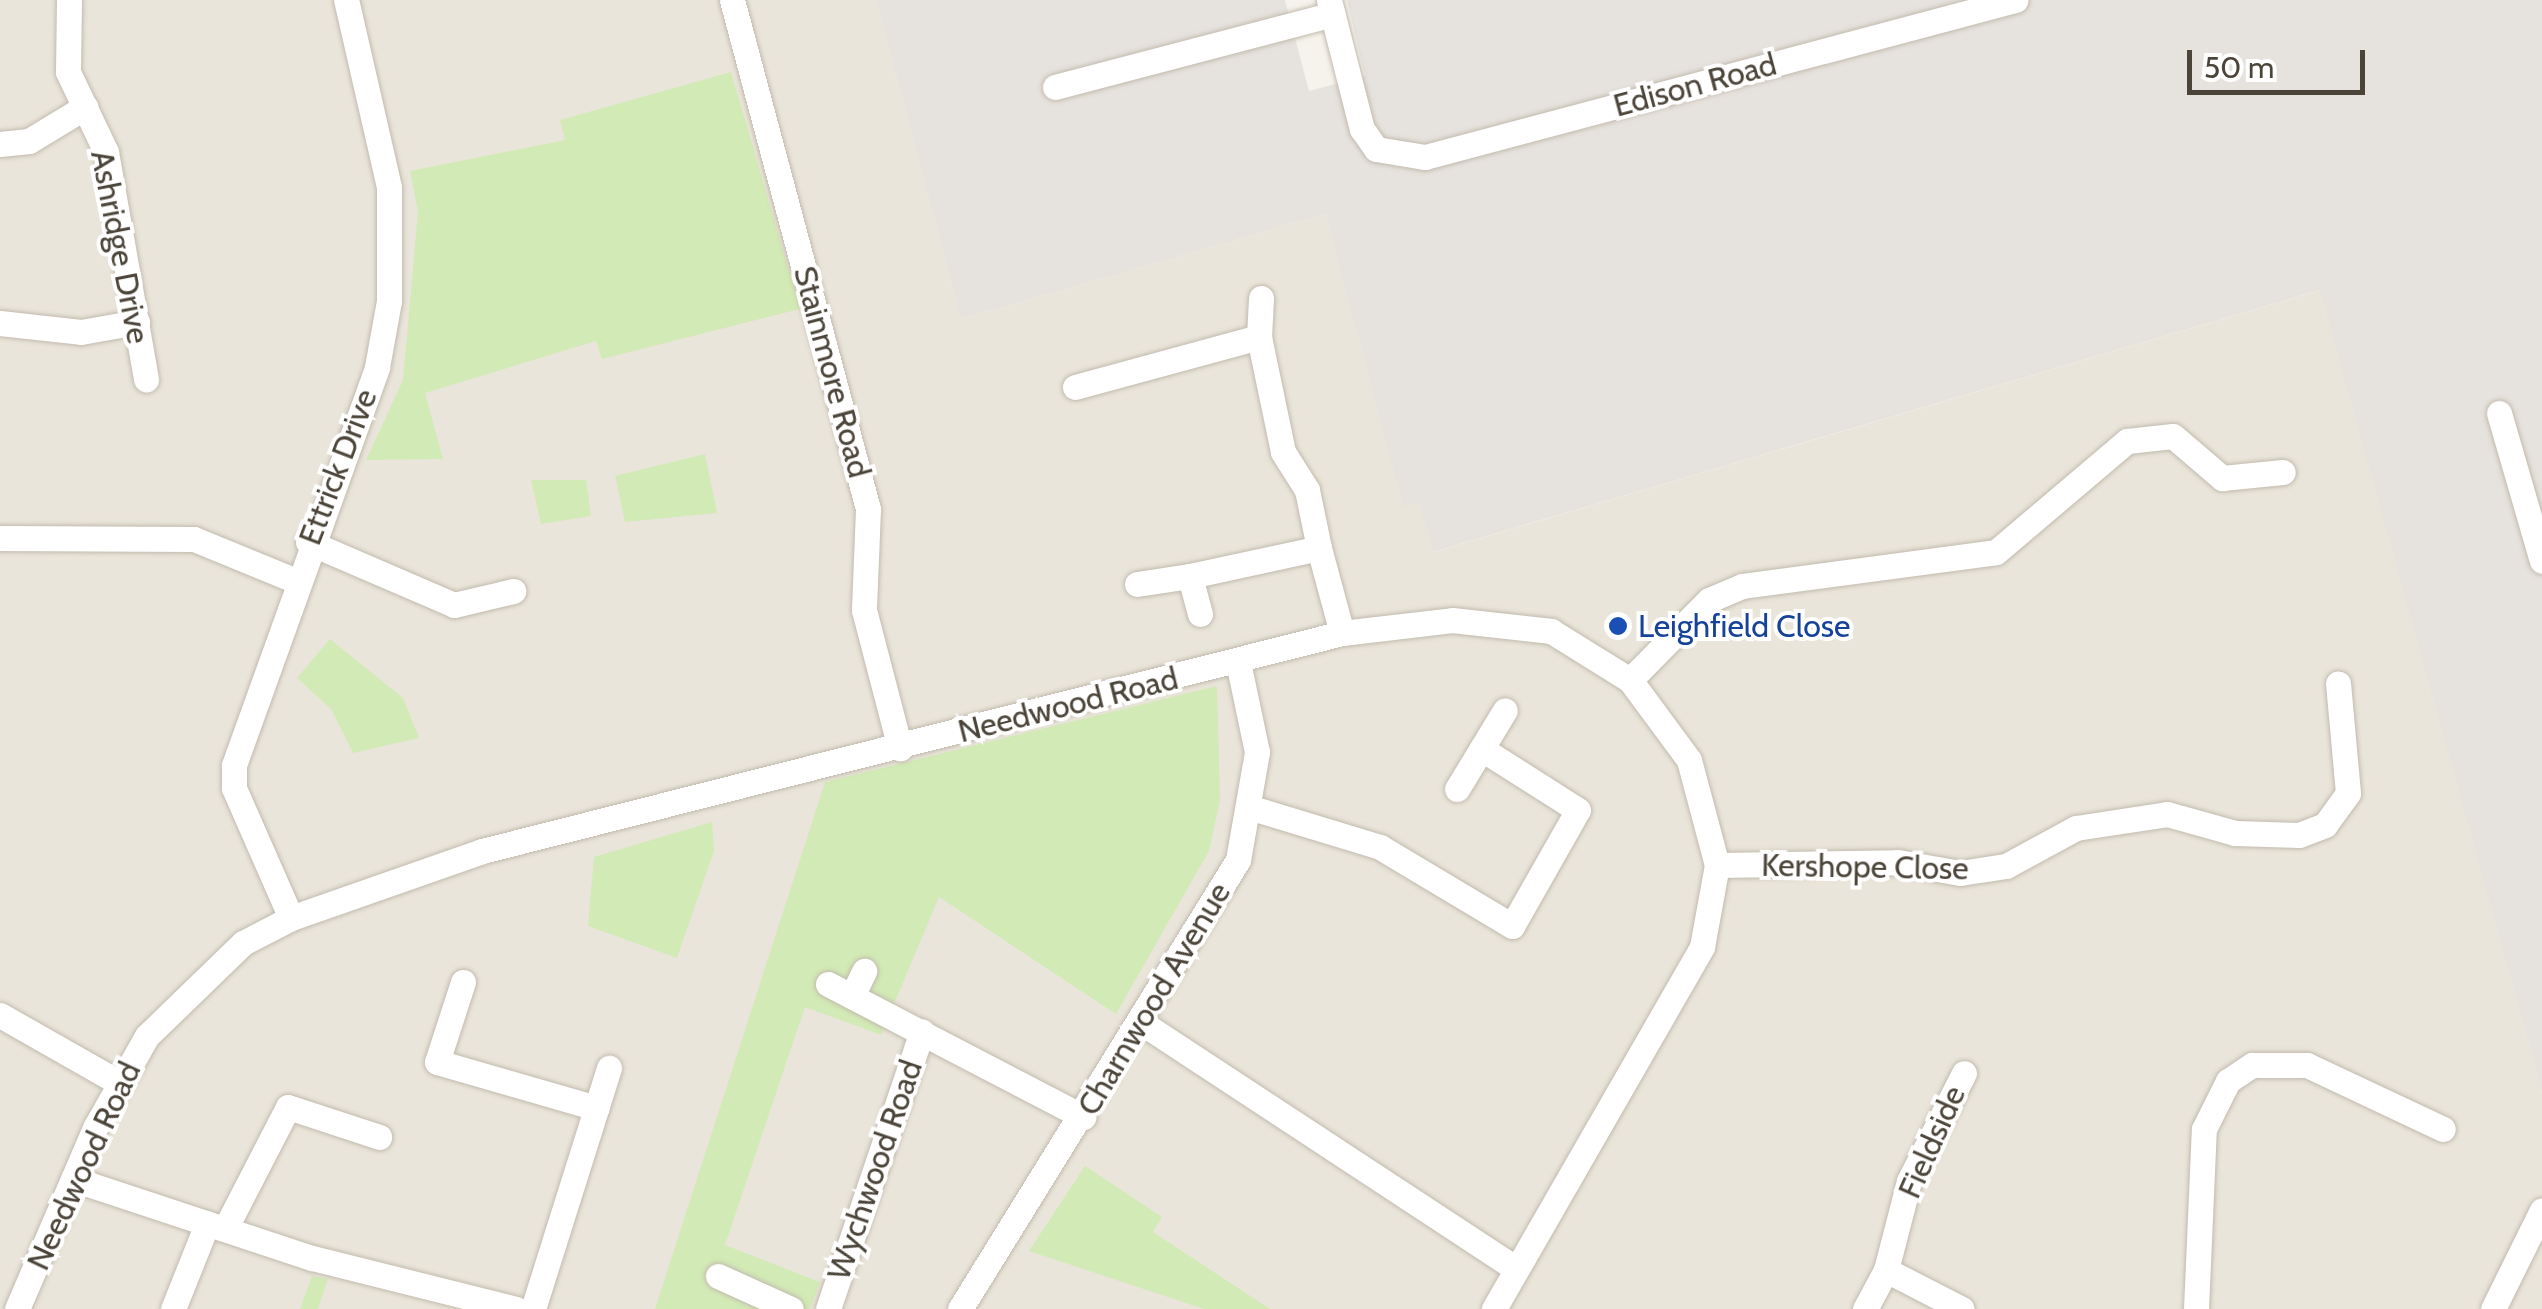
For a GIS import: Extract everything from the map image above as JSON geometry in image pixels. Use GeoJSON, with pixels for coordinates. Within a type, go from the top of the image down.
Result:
{"type":"FeatureCollection","features":[{"type":"Feature","properties":{"kind":"street","name":"Ashridge Drive"},"geometry":{"type":"LineString","coordinates":[[70,0],[68,72],[117,193],[146,380]]}},
{"type":"Feature","properties":{"kind":"street","name":"Ettrick Drive"},"geometry":{"type":"LineString","coordinates":[[291,918],[234,788],[242,730],[308,542],[377,367],[391,282],[389,187],[346,0]]}},
{"type":"Feature","properties":{"kind":"street","name":"Stainmore Road"},"geometry":{"type":"LineString","coordinates":[[732,0],[868,509],[864,610],[900,748]]}},
{"type":"Feature","properties":{"kind":"street","name":"Edison Road"},"geometry":{"type":"LineString","coordinates":[[1331,7],[1376,149],[1426,157],[2015,0]]}},
{"type":"Feature","properties":{"kind":"street"},"geometry":{"type":"LineString","coordinates":[[1055,86],[1331,7]]}},
{"type":"Feature","properties":{"kind":"street"},"geometry":{"type":"LineString","coordinates":[[0,144],[29,141],[85,107]]}},
{"type":"Feature","properties":{"kind":"street"},"geometry":{"type":"LineString","coordinates":[[1261,298],[1259,336],[1283,452],[1307,490],[1342,633]]}},
{"type":"Feature","properties":{"kind":"street"},"geometry":{"type":"LineString","coordinates":[[0,323],[81,332],[136,322]]}},
{"type":"Feature","properties":{"kind":"street"},"geometry":{"type":"LineString","coordinates":[[1075,388],[1259,336]]}},
{"type":"Feature","properties":{"kind":"street"},"geometry":{"type":"LineString","coordinates":[[2499,413],[2536,515],[2542,562]]}},
{"type":"Feature","properties":{"kind":"street"},"geometry":{"type":"LineString","coordinates":[[1630,680],[1709,600],[1742,586],[1996,552],[2104,452],[2149,434],[2173,436],[2222,478],[2283,472]]}},
{"type":"Feature","properties":{"kind":"street"},"geometry":{"type":"LineString","coordinates":[[0,538],[179,536],[294,580]]}},
{"type":"Feature","properties":{"kind":"street"},"geometry":{"type":"LineString","coordinates":[[308,542],[454,605],[513,590]]}},
{"type":"Feature","properties":{"kind":"street"},"geometry":{"type":"LineString","coordinates":[[1137,584],[1319,548]]}},
{"type":"Feature","properties":{"kind":"street"},"geometry":{"type":"LineString","coordinates":[[1190,576],[1200,614]]}},
{"type":"Feature","properties":{"kind":"street","name":"Needwood Road"},"geometry":{"type":"LineString","coordinates":[[17,1309],[118,1082],[196,985],[243,943],[291,918],[482,851],[1342,633],[1511,623],[1550,631],[1630,680],[1689,760],[1717,865],[1702,947],[1511,1264],[1494,1309]]}},
{"type":"Feature","properties":{"kind":"street","name":"Charnwood Avenue"},"geometry":{"type":"LineString","coordinates":[[960,1309],[1142,1023],[1238,860],[1252,808],[1257,752],[1238,662]]}},
{"type":"Feature","properties":{"kind":"street","name":"Kershope Close"},"geometry":{"type":"LineString","coordinates":[[1717,865],[1898,862],[1960,873],[2006,866],[2076,828],[2167,814],[2235,833],[2299,835],[2326,825],[2348,793],[2338,683]]}},
{"type":"Feature","properties":{"kind":"street"},"geometry":{"type":"LineString","coordinates":[[1458,789],[1506,710]]}},
{"type":"Feature","properties":{"kind":"street"},"geometry":{"type":"LineString","coordinates":[[1252,808],[1380,847],[1512,926],[1578,810],[1482,749]]}},
{"type":"Feature","properties":{"kind":"street"},"geometry":{"type":"LineString","coordinates":[[852,996],[864,971]]}},
{"type":"Feature","properties":{"kind":"street"},"geometry":{"type":"LineString","coordinates":[[463,982],[437,1062],[596,1108]]}},
{"type":"Feature","properties":{"kind":"street","name":"Wychwood Road"},"geometry":{"type":"LineString","coordinates":[[828,984],[1082,1116]]}},
{"type":"Feature","properties":{"kind":"street"},"geometry":{"type":"LineString","coordinates":[[0,1015],[118,1082]]}},
{"type":"Feature","properties":{"kind":"street"},"geometry":{"type":"LineString","coordinates":[[1142,1023],[1511,1264]]}},
{"type":"Feature","properties":{"kind":"street","name":"Wychwood Road"},"geometry":{"type":"LineString","coordinates":[[828,1309],[922,1031]]}},
{"type":"Feature","properties":{"kind":"street"},"geometry":{"type":"LineString","coordinates":[[2196,1309],[2204,1129],[2228,1081],[2252,1066],[2307,1065],[2443,1129]]}},
{"type":"Feature","properties":{"kind":"street"},"geometry":{"type":"LineString","coordinates":[[534,1309],[609,1068]]}},
{"type":"Feature","properties":{"kind":"street","name":"Fieldside"},"geometry":{"type":"LineString","coordinates":[[1865,1309],[1886,1270],[1910,1181],[1964,1073]]}},
{"type":"Feature","properties":{"kind":"street"},"geometry":{"type":"LineString","coordinates":[[173,1309],[216,1227],[288,1107],[379,1137]]}},
{"type":"Feature","properties":{"kind":"street"},"geometry":{"type":"LineString","coordinates":[[73,1179],[216,1227],[516,1309]]}},
{"type":"Feature","properties":{"kind":"street"},"geometry":{"type":"LineString","coordinates":[[2493,1309],[2542,1210]]}},
{"type":"Feature","properties":{"kind":"street"},"geometry":{"type":"LineString","coordinates":[[1886,1270],[1962,1309]]}},
{"type":"Feature","properties":{"kind":"street","name":"Wychwood Road"},"geometry":{"type":"LineString","coordinates":[[718,1276],[745,1300],[791,1309]]}},
{"type":"Feature","properties":{"kind":"shaded area"},"geometry":{"type":"Polygon","coordinates":[[[0,0],[876,0],[961,319],[1325,214],[1403,506],[1419,503],[1434,552],[2321,290],[2542,1093],[2542,1309],[0,1309],[0,0]]]}},
{"type":"Feature","properties":{"kind":"shaded area"},"geometry":{"type":"Polygon","coordinates":[[[876,0],[1285,0],[1309,91],[1365,76],[1347,0],[2542,0],[2542,1093],[2320,290],[1433,552],[1419,503],[1403,507],[1325,214],[961,319],[876,0]]]}},
{"type":"Feature","properties":{"kind":"green space"},"geometry":{"type":"Polygon","coordinates":[[[731,72],[800,309],[602,359],[596,341],[425,393],[443,459],[366,460],[403,380],[418,211],[410,171],[565,140],[560,120],[731,72]]]}},
{"type":"Feature","properties":{"kind":"green space"},"geometry":{"type":"Polygon","coordinates":[[[705,454],[717,513],[625,522],[615,476],[705,454]]]}},
{"type":"Feature","properties":{"kind":"green space"},"geometry":{"type":"Polygon","coordinates":[[[531,480],[586,480],[591,516],[541,524],[531,480]]]}},
{"type":"Feature","properties":{"kind":"green space"},"geometry":{"type":"Polygon","coordinates":[[[330,639],[403,698],[419,738],[353,753],[331,709],[297,678],[330,639]]]}},
{"type":"Feature","properties":{"kind":"green space"},"geometry":{"type":"Polygon","coordinates":[[[1217,686],[1220,800],[1209,851],[1116,1014],[939,897],[881,1035],[805,1007],[725,1245],[820,1282],[810,1309],[655,1309],[825,782],[1217,686]]]}},
{"type":"Feature","properties":{"kind":"green space"},"geometry":{"type":"Polygon","coordinates":[[[712,822],[714,851],[677,958],[588,926],[594,857],[712,822]]]}},
{"type":"Feature","properties":{"kind":"green space"},"geometry":{"type":"Polygon","coordinates":[[[1085,1166],[1162,1217],[1153,1232],[1270,1309],[1204,1309],[1029,1251],[1085,1166]]]}},
{"type":"Feature","properties":{"kind":"green space"},"geometry":{"type":"Polygon","coordinates":[[[312,1276],[328,1279],[318,1309],[300,1309],[312,1276]]]}},
{"type":"Feature","properties":{"kind":"place","name":"Leighfield Close"},"geometry":{"type":"Point","coordinates":[1618,626]}}]}
